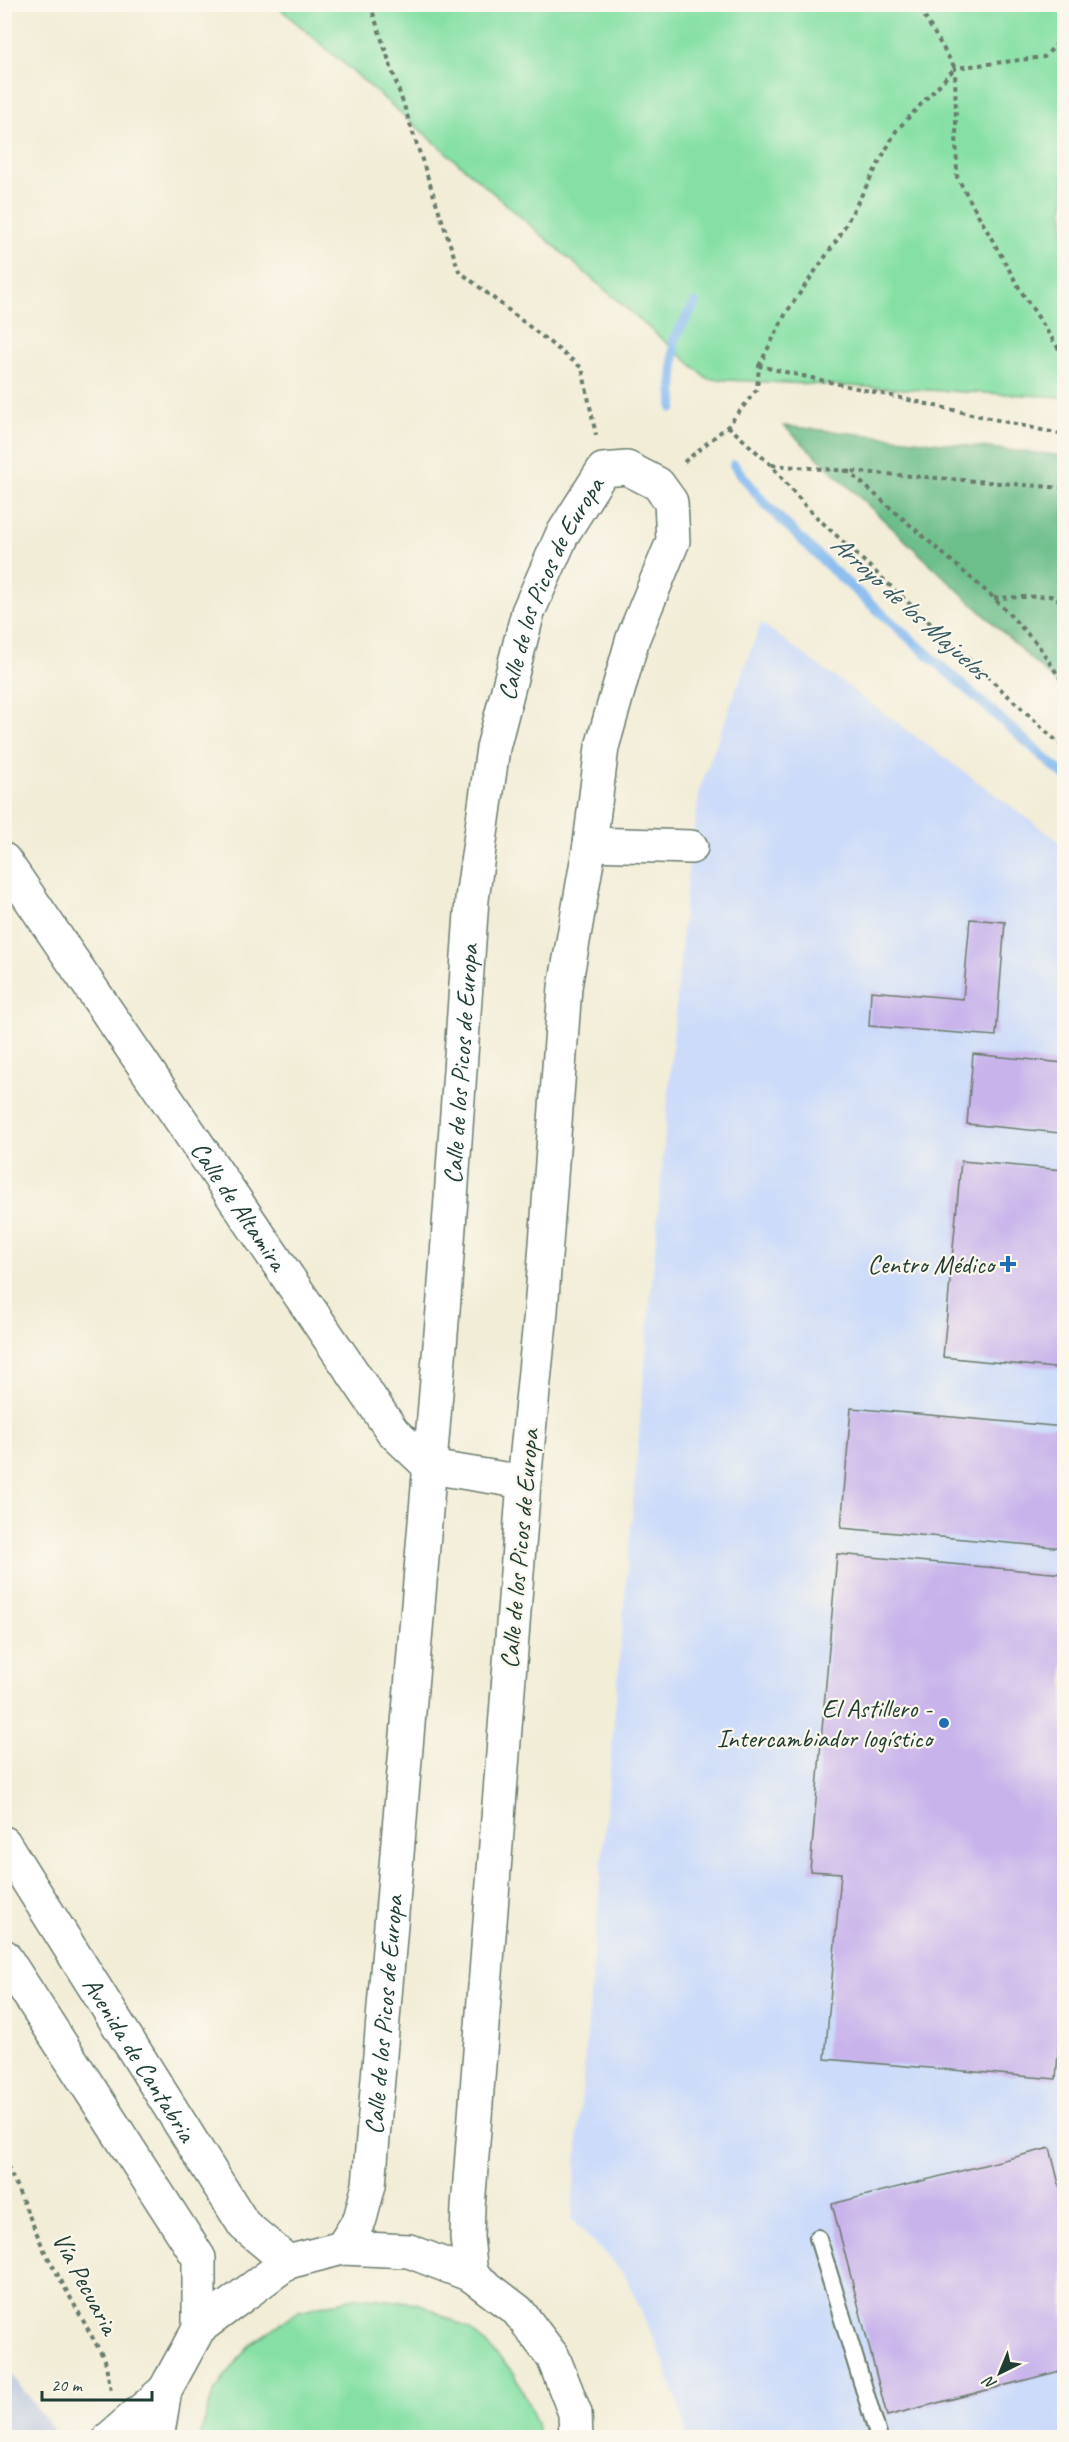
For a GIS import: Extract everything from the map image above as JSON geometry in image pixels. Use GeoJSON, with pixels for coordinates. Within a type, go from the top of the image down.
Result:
{"type":"FeatureCollection","features":[{"type":"Feature","properties":{"kind":"street","name":"Calle de los Picos de Europa"},"geometry":{"type":"LineString","coordinates":[[342,2248],[360,2219],[369,2185],[430,1467],[472,899],[493,748],[528,612],[562,535],[603,470],[627,468],[658,484],[671,502],[673,541],[633,638],[602,747],[590,844],[566,987],[542,1311],[524,1482],[468,2206],[467,2237],[471,2275]]}},
{"type":"Feature","properties":{"kind":"street"},"geometry":{"type":"LineString","coordinates":[[590,844],[691,847]]}},
{"type":"Feature","properties":{"kind":"street","name":"Calle de Altamira"},"geometry":{"type":"LineString","coordinates":[[4,860],[393,1432],[430,1467]]}},
{"type":"Feature","properties":{"kind":"street"},"geometry":{"type":"LineString","coordinates":[[430,1467],[524,1482]]}},
{"type":"Feature","properties":{"kind":"street","name":"Avenida de Cantabria"},"geometry":{"type":"LineString","coordinates":[[4,1843],[244,2225],[288,2262]]}},
{"type":"Feature","properties":{"kind":"street"},"geometry":{"type":"LineString","coordinates":[[4,1956],[199,2258],[199,2328]]}},
{"type":"Feature","properties":{"kind":"street"},"geometry":{"type":"LineString","coordinates":[[157,2438],[165,2390],[199,2328],[288,2262],[342,2248],[409,2251],[471,2275],[518,2311],[553,2357],[575,2413],[576,2438]]}},
{"type":"Feature","properties":{"kind":"street"},"geometry":{"type":"LineString","coordinates":[[114,2434],[165,2390]]}},
{"type":"Feature","properties":{"kind":"lane"},"geometry":{"type":"LineString","coordinates":[[818,2238],[879,2438]]}},
{"type":"Feature","properties":{"kind":"path"},"geometry":{"type":"LineString","coordinates":[[370,4],[459,271],[582,368],[603,470]]}},
{"type":"Feature","properties":{"kind":"path"},"geometry":{"type":"LineString","coordinates":[[917,4],[955,68],[957,177],[1021,291],[1065,357]]}},
{"type":"Feature","properties":{"kind":"path"},"geometry":{"type":"LineString","coordinates":[[658,484],[728,426],[757,389],[759,366],[786,314],[839,237],[896,131],[955,68],[1044,57],[1065,36]]}},
{"type":"Feature","properties":{"kind":"path"},"geometry":{"type":"LineString","coordinates":[[759,366],[1065,435]]}},
{"type":"Feature","properties":{"kind":"path"},"geometry":{"type":"LineString","coordinates":[[728,426],[771,465],[808,509],[1065,748]]}},
{"type":"Feature","properties":{"kind":"path"},"geometry":{"type":"LineString","coordinates":[[771,465],[1065,488]]}},
{"type":"Feature","properties":{"kind":"path"},"geometry":{"type":"LineString","coordinates":[[847,470],[994,598],[1038,645],[1065,684]]}},
{"type":"Feature","properties":{"kind":"path"},"geometry":{"type":"LineString","coordinates":[[994,598],[1051,596],[1065,602]]}},
{"type":"Feature","properties":{"kind":"path","name":"Vía Pecuaria"},"geometry":{"type":"LineString","coordinates":[[4,2158],[44,2250],[105,2360],[114,2434]]}},
{"type":"Feature","properties":{"kind":"shaded area"},"geometry":{"type":"Polygon","coordinates":[[[761,623],[1064,845],[1064,2437],[686,2437],[686,2428],[663,2360],[625,2275],[571,2219],[687,879],[700,788],[761,623]]]}},
{"type":"Feature","properties":{"kind":"shaded area"},"geometry":{"type":"Polygon","coordinates":[[[4,2360],[14,2378],[59,2437],[5,2437],[4,2360]]]}},
{"type":"Feature","properties":{"kind":"green space"},"geometry":{"type":"Polygon","coordinates":[[[276,5],[1064,5],[1064,397],[708,379],[276,5]]]}},
{"type":"Feature","properties":{"kind":"green space"},"geometry":{"type":"Polygon","coordinates":[[[784,426],[1064,456],[1064,690],[784,426]]]}},
{"type":"Feature","properties":{"kind":"green space"},"geometry":{"type":"Polygon","coordinates":[[[358,2297],[418,2303],[472,2330],[515,2374],[537,2423],[539,2437],[200,2437],[213,2393],[249,2345],[299,2311],[358,2297]]]}},
{"type":"Feature","properties":{"kind":"building"},"geometry":{"type":"Polygon","coordinates":[[[970,919],[1005,922],[996,1036],[869,1026],[871,991],[963,999],[970,919]]]}},
{"type":"Feature","properties":{"kind":"building"},"geometry":{"type":"Polygon","coordinates":[[[973,1054],[1064,1063],[1060,1133],[967,1124],[973,1054]]]}},
{"type":"Feature","properties":{"kind":"building","name":"Centro Médico"},"geometry":{"type":"Polygon","coordinates":[[[961,1161],[1064,1170],[1064,1369],[943,1357],[961,1161]]]}},
{"type":"Feature","properties":{"kind":"building"},"geometry":{"type":"Polygon","coordinates":[[[851,1408],[1064,1427],[1064,1548],[841,1528],[851,1408]]]}},
{"type":"Feature","properties":{"kind":"building","name":"El Astillero - Intercambiador logístico"},"geometry":{"type":"Polygon","coordinates":[[[837,1554],[1064,1574],[1064,1979],[1056,2079],[825,2059],[841,1873],[810,1871],[837,1554]]]}},
{"type":"Feature","properties":{"kind":"building"},"geometry":{"type":"Polygon","coordinates":[[[1050,2148],[1064,2204],[1064,2370],[887,2416],[832,2204],[1050,2148]]]}},
{"type":"Feature","properties":{"kind":"waterway","name":"Arroyo de los Majuelos"},"geometry":{"type":"LineString","coordinates":[[673,408],[674,339],[695,303]]}},
{"type":"Feature","properties":{"kind":"waterway","name":"Arroyo de los Majuelos"},"geometry":{"type":"LineString","coordinates":[[734,465],[765,504],[837,574],[1064,775]]}},
{"type":"Feature","properties":{"kind":"place","name":"Centro Médico"},"geometry":{"type":"Point","coordinates":[1008,1264]}},
{"type":"Feature","properties":{"kind":"place","name":"El Astillero - Intercambiador logístico"},"geometry":{"type":"Point","coordinates":[944,1723]}}]}
